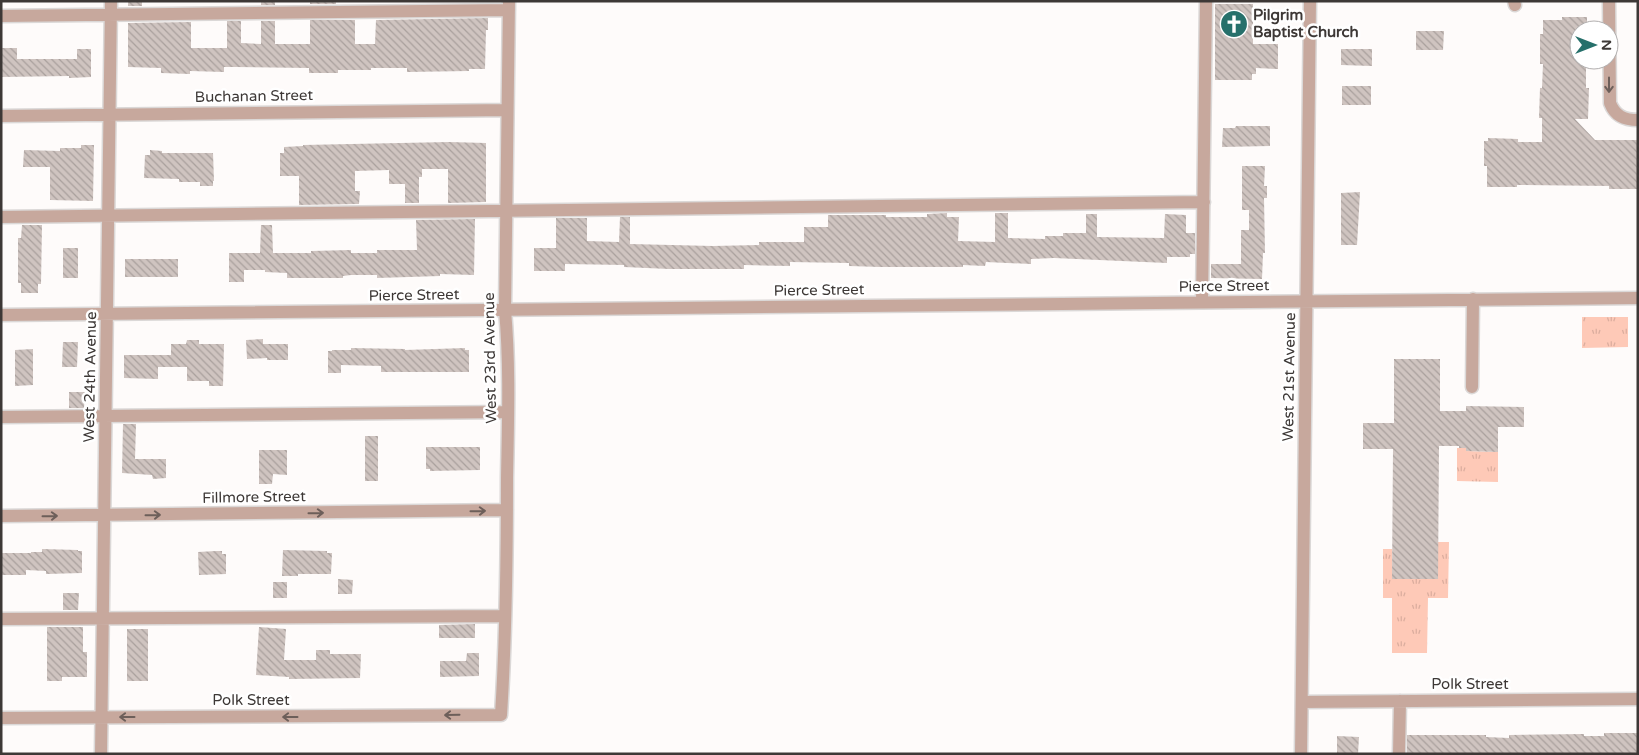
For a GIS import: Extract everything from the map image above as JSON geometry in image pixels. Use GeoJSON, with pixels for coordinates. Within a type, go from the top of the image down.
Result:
{"type":"FeatureCollection","features":[{"type":"Feature","properties":{"kind":"street","name":"West 24th Avenue"},"geometry":{"type":"LineString","coordinates":[[101,754],[111,1]]}},
{"type":"Feature","properties":{"kind":"street"},"geometry":{"type":"LineString","coordinates":[[1202,302],[1206,1]]}},
{"type":"Feature","properties":{"kind":"street","name":"West 21st Avenue"},"geometry":{"type":"LineString","coordinates":[[1301,754],[1310,1]]}},
{"type":"Feature","properties":{"kind":"street"},"geometry":{"type":"LineString","coordinates":[[1609,1],[1610,103],[1613,112],[1619,116],[1638,120]]}},
{"type":"Feature","properties":{"kind":"street"},"geometry":{"type":"LineString","coordinates":[[1,16],[111,16],[509,6]]}},
{"type":"Feature","properties":{"kind":"street","name":"West 23rd Avenue"},"geometry":{"type":"LineString","coordinates":[[501,715],[505,616],[509,350],[505,310],[509,6]]}},
{"type":"Feature","properties":{"kind":"street","name":"Buchanan Street"},"geometry":{"type":"LineString","coordinates":[[1,116],[507,110]]}},
{"type":"Feature","properties":{"kind":"street"},"geometry":{"type":"LineString","coordinates":[[1,217],[1204,202]]}},
{"type":"Feature","properties":{"kind":"street","name":"Pierce Street"},"geometry":{"type":"LineString","coordinates":[[1,315],[1638,298]]}},
{"type":"Feature","properties":{"kind":"street"},"geometry":{"type":"LineString","coordinates":[[1472,387],[1473,300]]}},
{"type":"Feature","properties":{"kind":"street"},"geometry":{"type":"LineString","coordinates":[[1,417],[508,412]]}},
{"type":"Feature","properties":{"kind":"street","name":"Fillmore Street"},"geometry":{"type":"LineString","coordinates":[[1,516],[507,510]]}},
{"type":"Feature","properties":{"kind":"street"},"geometry":{"type":"LineString","coordinates":[[1,619],[505,616]]}},
{"type":"Feature","properties":{"kind":"street","name":"Polk Street"},"geometry":{"type":"LineString","coordinates":[[1302,702],[1638,699]]}},
{"type":"Feature","properties":{"kind":"street"},"geometry":{"type":"LineString","coordinates":[[1399,754],[1400,701]]}},
{"type":"Feature","properties":{"kind":"street","name":"Polk Street"},"geometry":{"type":"LineString","coordinates":[[1,718],[501,715]]}},
{"type":"Feature","properties":{"kind":"green space"},"geometry":{"type":"Polygon","coordinates":[[[1582,317],[1628,317],[1628,347],[1582,348],[1582,317]]]}},
{"type":"Feature","properties":{"kind":"green space"},"geometry":{"type":"Polygon","coordinates":[[[1457,448],[1466,448],[1466,451],[1498,452],[1498,482],[1457,481],[1457,448]]]}},
{"type":"Feature","properties":{"kind":"green space"},"geometry":{"type":"Polygon","coordinates":[[[1438,542],[1449,542],[1448,598],[1428,598],[1427,653],[1392,653],[1392,598],[1383,598],[1383,549],[1392,549],[1392,579],[1437,579],[1438,542]]]}},
{"type":"Feature","properties":{"kind":"building"},"geometry":{"type":"Polygon","coordinates":[[[128,1],[142,1],[142,6],[128,6],[128,1]]]}},
{"type":"Feature","properties":{"kind":"building"},"geometry":{"type":"Polygon","coordinates":[[[261,1],[275,1],[275,5],[261,5],[261,1]]]}},
{"type":"Feature","properties":{"kind":"building"},"geometry":{"type":"Polygon","coordinates":[[[310,1],[336,1],[336,4],[310,4],[310,1]]]}},
{"type":"Feature","properties":{"kind":"building","name":"Pilgrim Baptist Church"},"geometry":{"type":"Polygon","coordinates":[[[1215,4],[1253,4],[1253,44],[1278,44],[1278,69],[1256,68],[1256,74],[1252,74],[1252,80],[1215,80],[1215,4]]]}},
{"type":"Feature","properties":{"kind":"building"},"geometry":{"type":"Polygon","coordinates":[[[1562,17],[1587,17],[1587,20],[1569,20],[1569,70],[1586,70],[1586,88],[1589,88],[1588,119],[1575,119],[1595,140],[1638,140],[1638,189],[1609,189],[1609,186],[1517,185],[1517,187],[1487,187],[1487,166],[1484,166],[1484,141],[1488,141],[1488,138],[1518,139],[1518,142],[1542,142],[1542,118],[1539,118],[1543,64],[1540,64],[1540,34],[1543,34],[1543,20],[1562,20],[1562,17]]]}},
{"type":"Feature","properties":{"kind":"building"},"geometry":{"type":"Polygon","coordinates":[[[488,18],[485,69],[407,72],[407,68],[371,68],[371,70],[338,70],[338,73],[309,73],[309,68],[224,67],[224,72],[190,71],[190,74],[161,73],[161,68],[128,67],[128,23],[191,22],[191,48],[227,48],[227,21],[241,21],[241,43],[261,44],[261,21],[275,21],[275,44],[310,44],[310,20],[355,20],[355,44],[375,44],[376,20],[488,18]]]}},
{"type":"Feature","properties":{"kind":"building"},"geometry":{"type":"Polygon","coordinates":[[[1416,31],[1444,31],[1443,50],[1416,50],[1416,31]]]}},
{"type":"Feature","properties":{"kind":"building"},"geometry":{"type":"Polygon","coordinates":[[[1,48],[17,48],[17,59],[77,59],[77,49],[91,49],[91,77],[1,77],[1,48]]]}},
{"type":"Feature","properties":{"kind":"building"},"geometry":{"type":"Polygon","coordinates":[[[1341,49],[1372,49],[1372,66],[1341,65],[1341,49]]]}},
{"type":"Feature","properties":{"kind":"building"},"geometry":{"type":"Polygon","coordinates":[[[1342,86],[1371,86],[1371,105],[1342,105],[1342,86]]]}},
{"type":"Feature","properties":{"kind":"building"},"geometry":{"type":"Polygon","coordinates":[[[1236,126],[1270,126],[1270,146],[1222,147],[1223,128],[1235,128],[1236,126]]]}},
{"type":"Feature","properties":{"kind":"building"},"geometry":{"type":"Polygon","coordinates":[[[449,142],[486,143],[486,202],[448,203],[448,169],[422,169],[422,177],[419,177],[419,203],[405,203],[405,184],[389,184],[389,170],[355,171],[355,191],[360,191],[359,204],[299,205],[299,176],[280,176],[280,153],[284,153],[284,147],[449,142]]]}},
{"type":"Feature","properties":{"kind":"building"},"geometry":{"type":"Polygon","coordinates":[[[81,145],[94,145],[93,201],[50,200],[50,167],[23,167],[24,150],[60,151],[60,148],[81,148],[81,145]]]}},
{"type":"Feature","properties":{"kind":"building"},"geometry":{"type":"Polygon","coordinates":[[[150,150],[162,151],[162,153],[213,153],[213,186],[200,186],[200,182],[179,182],[179,179],[144,178],[145,155],[150,155],[150,150]]]}},
{"type":"Feature","properties":{"kind":"building"},"geometry":{"type":"Polygon","coordinates":[[[1242,166],[1265,166],[1264,186],[1267,186],[1267,198],[1264,198],[1265,253],[1263,253],[1262,279],[1211,278],[1211,264],[1241,264],[1241,230],[1249,230],[1249,210],[1242,210],[1242,166]]]}},
{"type":"Feature","properties":{"kind":"building"},"geometry":{"type":"Polygon","coordinates":[[[1360,192],[1357,245],[1341,245],[1341,193],[1360,192]]]}},
{"type":"Feature","properties":{"kind":"building"},"geometry":{"type":"Polygon","coordinates":[[[947,213],[947,217],[959,217],[958,241],[995,242],[995,213],[1008,213],[1008,238],[1045,239],[1045,236],[1063,236],[1063,233],[1086,233],[1086,214],[1097,214],[1097,237],[1164,238],[1165,214],[1186,215],[1186,233],[1195,233],[1195,254],[1190,254],[1190,257],[1167,257],[1167,263],[1054,258],[1031,259],[1031,264],[986,262],[985,266],[963,265],[963,267],[880,267],[849,266],[849,263],[790,262],[790,266],[744,265],[744,269],[669,269],[624,267],[624,265],[565,264],[565,271],[534,271],[534,248],[556,248],[556,218],[587,218],[587,241],[619,242],[620,217],[630,217],[630,244],[713,246],[759,245],[759,242],[804,242],[804,227],[828,227],[828,215],[927,217],[927,214],[947,213]]]}},
{"type":"Feature","properties":{"kind":"building"},"geometry":{"type":"Polygon","coordinates":[[[475,219],[474,275],[440,274],[440,276],[377,278],[377,275],[351,275],[343,276],[343,278],[287,278],[287,273],[244,270],[244,282],[229,282],[229,253],[260,253],[261,225],[272,225],[273,253],[351,250],[351,253],[377,253],[377,250],[417,250],[416,220],[475,219]]]}},
{"type":"Feature","properties":{"kind":"building"},"geometry":{"type":"Polygon","coordinates":[[[22,225],[42,225],[41,284],[38,284],[38,293],[21,293],[21,283],[18,283],[18,238],[21,238],[22,225]]]}},
{"type":"Feature","properties":{"kind":"building"},"geometry":{"type":"Polygon","coordinates":[[[63,248],[78,248],[78,278],[63,278],[63,248]]]}},
{"type":"Feature","properties":{"kind":"building"},"geometry":{"type":"Polygon","coordinates":[[[125,259],[178,259],[178,277],[125,277],[125,259]]]}},
{"type":"Feature","properties":{"kind":"building"},"geometry":{"type":"Polygon","coordinates":[[[263,339],[263,344],[288,344],[288,360],[247,359],[246,340],[263,339]]]}},
{"type":"Feature","properties":{"kind":"building"},"geometry":{"type":"Polygon","coordinates":[[[187,340],[199,340],[199,344],[224,344],[223,386],[209,386],[209,381],[187,381],[187,367],[158,367],[158,379],[124,378],[124,355],[171,355],[171,344],[186,344],[187,340]]]}},
{"type":"Feature","properties":{"kind":"building"},"geometry":{"type":"Polygon","coordinates":[[[63,342],[78,342],[77,367],[62,367],[63,342]]]}},
{"type":"Feature","properties":{"kind":"building"},"geometry":{"type":"Polygon","coordinates":[[[351,348],[405,350],[465,348],[465,350],[469,350],[469,372],[381,372],[381,366],[341,365],[341,373],[328,373],[328,351],[351,350],[351,348]]]}},
{"type":"Feature","properties":{"kind":"building"},"geometry":{"type":"Polygon","coordinates":[[[33,349],[33,385],[15,386],[15,350],[33,349]]]}},
{"type":"Feature","properties":{"kind":"building"},"geometry":{"type":"Polygon","coordinates":[[[1394,359],[1440,359],[1440,411],[1466,411],[1466,406],[1524,407],[1524,427],[1498,427],[1498,452],[1466,451],[1466,448],[1459,448],[1459,446],[1439,446],[1438,579],[1392,579],[1393,449],[1363,449],[1363,423],[1394,423],[1394,359]]]}},
{"type":"Feature","properties":{"kind":"building"},"geometry":{"type":"Polygon","coordinates":[[[69,392],[85,392],[84,408],[69,408],[69,392]]]}},
{"type":"Feature","properties":{"kind":"building"},"geometry":{"type":"Polygon","coordinates":[[[123,424],[136,424],[135,459],[166,459],[166,478],[153,479],[152,475],[122,473],[123,424]]]}},
{"type":"Feature","properties":{"kind":"building"},"geometry":{"type":"Polygon","coordinates":[[[365,436],[378,436],[378,481],[365,481],[365,436]]]}},
{"type":"Feature","properties":{"kind":"building"},"geometry":{"type":"Polygon","coordinates":[[[426,447],[480,447],[480,470],[430,471],[430,469],[426,469],[426,447]]]}},
{"type":"Feature","properties":{"kind":"building"},"geometry":{"type":"Polygon","coordinates":[[[259,450],[287,450],[287,475],[273,474],[272,484],[259,484],[259,450]]]}},
{"type":"Feature","properties":{"kind":"building"},"geometry":{"type":"Polygon","coordinates":[[[42,549],[82,551],[82,573],[46,574],[46,571],[26,570],[26,575],[1,575],[1,553],[42,552],[42,549]]]}},
{"type":"Feature","properties":{"kind":"building"},"geometry":{"type":"Polygon","coordinates":[[[283,550],[327,551],[327,553],[332,553],[331,574],[282,576],[283,550]]]}},
{"type":"Feature","properties":{"kind":"building"},"geometry":{"type":"Polygon","coordinates":[[[222,551],[222,554],[226,554],[226,574],[199,575],[198,552],[222,551]]]}},
{"type":"Feature","properties":{"kind":"building"},"geometry":{"type":"Polygon","coordinates":[[[338,579],[353,580],[352,594],[338,594],[338,579]]]}},
{"type":"Feature","properties":{"kind":"building"},"geometry":{"type":"Polygon","coordinates":[[[273,582],[287,582],[287,598],[273,598],[273,582]]]}},
{"type":"Feature","properties":{"kind":"building"},"geometry":{"type":"Polygon","coordinates":[[[63,593],[79,593],[78,610],[63,610],[63,593]]]}},
{"type":"Feature","properties":{"kind":"building"},"geometry":{"type":"Polygon","coordinates":[[[475,624],[475,638],[439,638],[439,625],[475,624]]]}},
{"type":"Feature","properties":{"kind":"building"},"geometry":{"type":"Polygon","coordinates":[[[47,627],[83,627],[83,652],[87,652],[87,677],[62,677],[62,681],[47,681],[47,627]]]}},
{"type":"Feature","properties":{"kind":"building"},"geometry":{"type":"Polygon","coordinates":[[[259,627],[286,629],[284,660],[316,660],[316,650],[330,650],[330,654],[361,654],[360,678],[289,679],[289,677],[256,675],[259,627]]]}},
{"type":"Feature","properties":{"kind":"building"},"geometry":{"type":"Polygon","coordinates":[[[127,629],[148,629],[148,681],[127,681],[127,629]]]}},
{"type":"Feature","properties":{"kind":"building"},"geometry":{"type":"Polygon","coordinates":[[[467,653],[479,653],[479,676],[440,677],[440,661],[466,661],[467,653]]]}},
{"type":"Feature","properties":{"kind":"building"},"geometry":{"type":"Polygon","coordinates":[[[1604,733],[1638,733],[1638,754],[1407,754],[1407,735],[1486,735],[1486,737],[1509,738],[1509,735],[1584,734],[1584,736],[1604,736],[1604,733]]]}},
{"type":"Feature","properties":{"kind":"building"},"geometry":{"type":"Polygon","coordinates":[[[1337,736],[1359,737],[1358,754],[1337,754],[1337,736]]]}},
{"type":"Feature","properties":{"kind":"place","name":"Pilgrim Baptist Church"},"geometry":{"type":"Point","coordinates":[1234,24]}}]}
